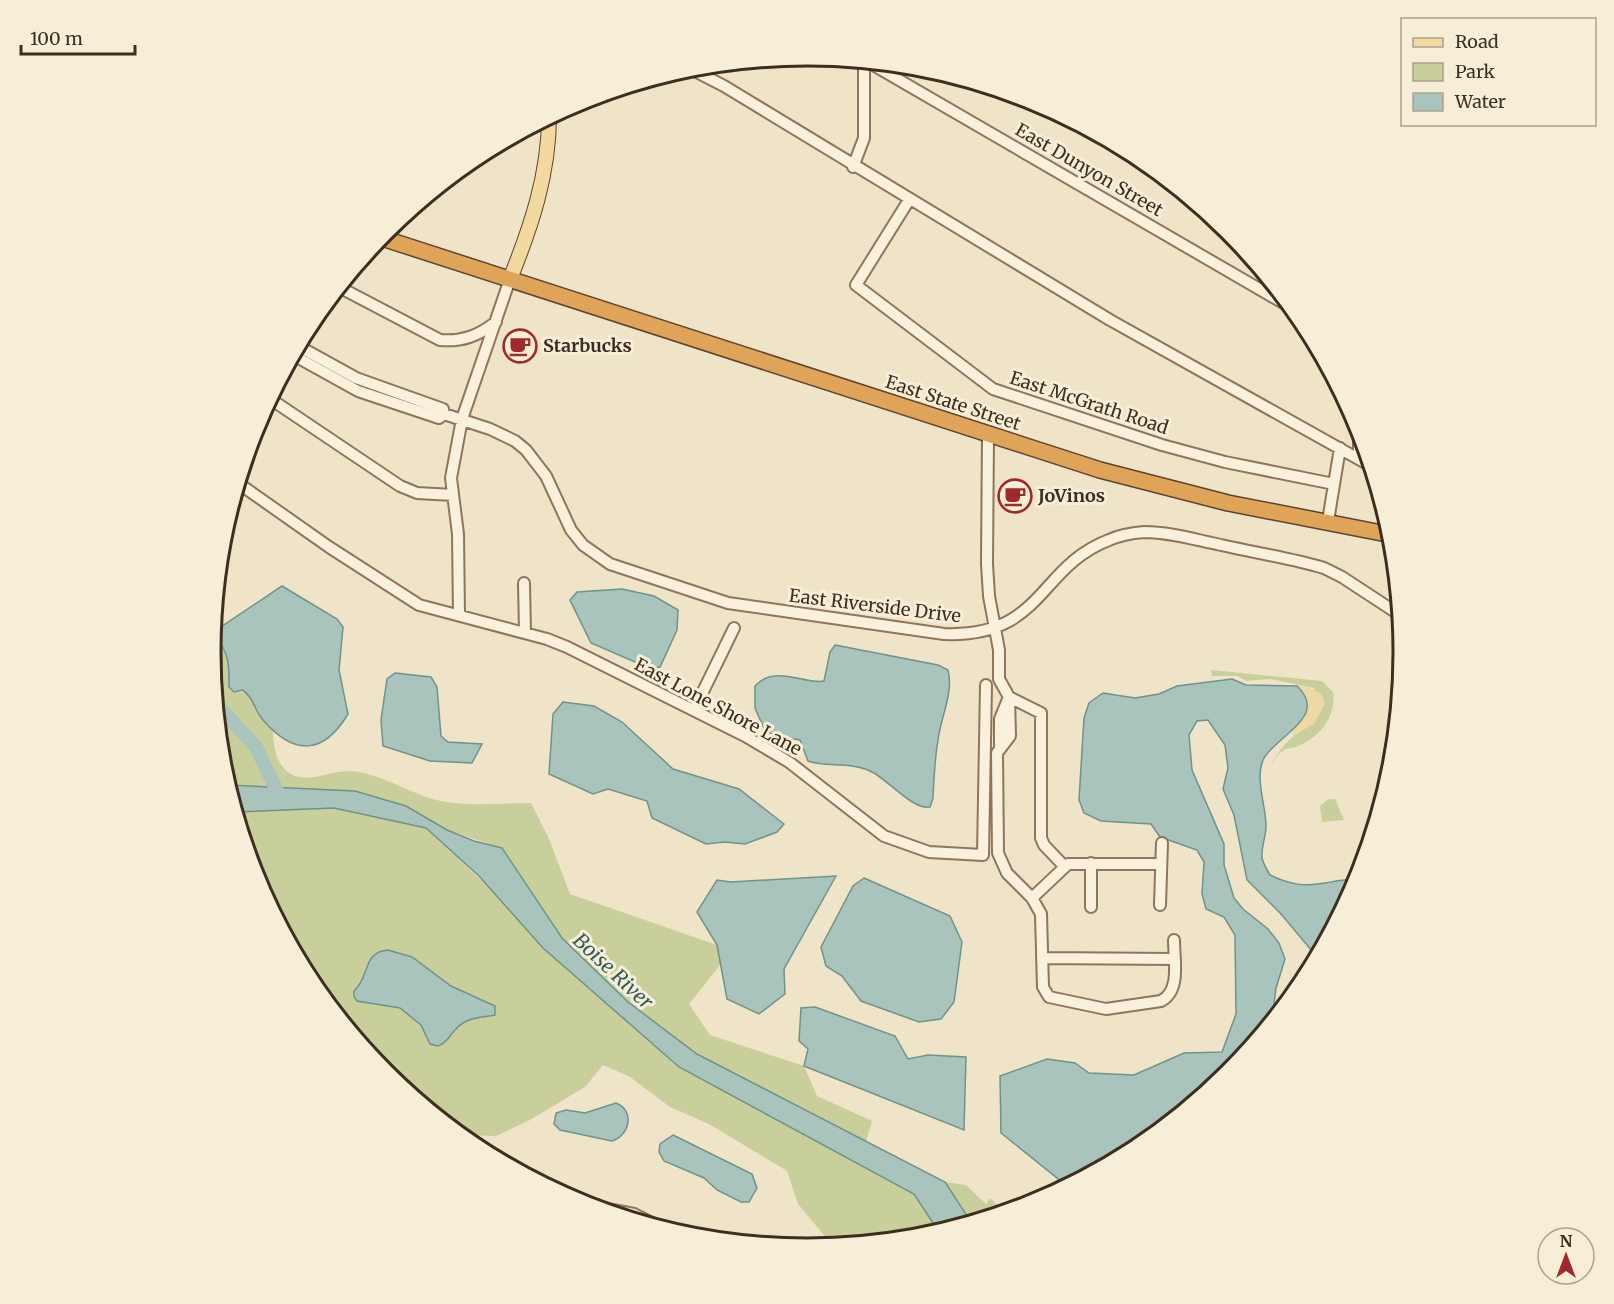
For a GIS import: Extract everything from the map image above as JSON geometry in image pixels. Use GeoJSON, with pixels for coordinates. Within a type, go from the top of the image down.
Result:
{"type":"FeatureCollection","features":[{"type":"Feature","properties":{"kind":"highway","name":"East State Street"},"geometry":{"type":"LineString","coordinates":[[390,241],[1122,476],[1228,503],[1381,533]]}},
{"type":"Feature","properties":{"kind":"main road"},"geometry":{"type":"LineString","coordinates":[[510,279],[541,189],[549,126]]}},
{"type":"Feature","properties":{"kind":"street"},"geometry":{"type":"LineString","coordinates":[[854,167],[864,138],[866,69]]}},
{"type":"Feature","properties":{"kind":"street","name":"East Dunyon Street"},"geometry":{"type":"LineString","coordinates":[[883,71],[1274,297]]}},
{"type":"Feature","properties":{"kind":"street"},"geometry":{"type":"LineString","coordinates":[[703,75],[1110,320],[1359,459]]}},
{"type":"Feature","properties":{"kind":"street","name":"East McGrath Road"},"geometry":{"type":"LineString","coordinates":[[909,200],[856,285],[993,389],[1162,445],[1225,462],[1334,484]]}},
{"type":"Feature","properties":{"kind":"street"},"geometry":{"type":"LineString","coordinates":[[459,615],[458,534],[452,478],[462,419],[510,279]]}},
{"type":"Feature","properties":{"kind":"street"},"geometry":{"type":"LineString","coordinates":[[346,291],[440,340],[457,341],[473,336],[496,321]]}},
{"type":"Feature","properties":{"kind":"street","name":"East Riverside Drive"},"geometry":{"type":"LineString","coordinates":[[305,350],[356,378],[442,409],[444,414],[499,433],[526,450],[546,476],[571,530],[596,556],[623,569],[728,603],[944,634],[973,634],[995,629],[1030,608],[1077,559],[1092,548],[1120,536],[1144,532],[1174,536],[1324,568],[1342,576],[1392,609]]}},
{"type":"Feature","properties":{"kind":"street","name":"East Riverside Drive"},"geometry":{"type":"LineString","coordinates":[[300,359],[365,394],[439,418],[444,414]]}},
{"type":"Feature","properties":{"kind":"street"},"geometry":{"type":"LineString","coordinates":[[277,403],[400,486],[417,493],[453,495]]}},
{"type":"Feature","properties":{"kind":"street"},"geometry":{"type":"LineString","coordinates":[[988,434],[987,564],[999,679],[1010,697],[1041,713],[1041,838],[1044,845],[1064,866]]}},
{"type":"Feature","properties":{"kind":"street"},"geometry":{"type":"LineString","coordinates":[[1328,521],[1340,448]]}},
{"type":"Feature","properties":{"kind":"street","name":"East Lone Shore Lane"},"geometry":{"type":"LineString","coordinates":[[245,488],[329,547],[419,605],[525,633],[567,647],[694,710],[789,762],[884,836],[929,852],[983,855],[986,685]]}},
{"type":"Feature","properties":{"kind":"street"},"geometry":{"type":"LineString","coordinates":[[524,583],[525,633]]}},
{"type":"Feature","properties":{"kind":"street"},"geometry":{"type":"LineString","coordinates":[[694,710],[734,628]]}},
{"type":"Feature","properties":{"kind":"street"},"geometry":{"type":"LineString","coordinates":[[1010,697],[1010,736],[997,753],[998,853],[1007,873],[1032,898],[1043,919],[1043,987],[1049,997],[1112,1009],[1142,1005],[1169,997],[1174,986],[1174,940]]}},
{"type":"Feature","properties":{"kind":"street"},"geometry":{"type":"LineString","coordinates":[[1160,904],[1161,843]]}},
{"type":"Feature","properties":{"kind":"street"},"geometry":{"type":"LineString","coordinates":[[1032,898],[1064,866],[1072,863],[1160,864]]}},
{"type":"Feature","properties":{"kind":"street"},"geometry":{"type":"LineString","coordinates":[[1091,863],[1091,907]]}},
{"type":"Feature","properties":{"kind":"street"},"geometry":{"type":"LineString","coordinates":[[1042,958],[1174,959]]}},
{"type":"Feature","properties":{"kind":"green space"},"geometry":{"type":"Polygon","coordinates":[[[221,645],[226,657],[229,687],[249,695],[262,719],[273,730],[276,755],[282,766],[291,774],[305,778],[343,771],[360,772],[441,801],[480,804],[531,803],[549,839],[570,894],[717,945],[721,964],[689,1004],[710,1035],[804,1066],[817,1096],[872,1121],[866,1141],[697,1054],[628,1002],[562,938],[502,848],[447,830],[406,806],[355,791],[237,785],[226,728],[222,690],[221,645]]]}},
{"type":"Feature","properties":{"kind":"green space"},"geometry":{"type":"Polygon","coordinates":[[[1211,670],[1322,681],[1333,692],[1334,701],[1329,718],[1313,738],[1296,747],[1286,749],[1276,758],[1270,768],[1278,754],[1288,741],[1315,723],[1314,688],[1270,679],[1247,681],[1237,676],[1212,676],[1211,670]]]}},
{"type":"Feature","properties":{"kind":"green space"},"geometry":{"type":"Polygon","coordinates":[[[1328,799],[1335,799],[1344,820],[1322,822],[1320,806],[1328,799]]]}},
{"type":"Feature","properties":{"kind":"green space"},"geometry":{"type":"Polygon","coordinates":[[[334,808],[426,828],[679,1067],[914,1194],[934,1224],[883,1233],[826,1238],[798,1204],[787,1171],[709,1124],[670,1107],[630,1077],[603,1065],[585,1087],[530,1120],[496,1136],[476,1135],[421,1093],[366,1038],[342,1009],[320,978],[281,911],[252,840],[243,812],[334,808]]]}},
{"type":"Feature","properties":{"kind":"green space"},"geometry":{"type":"Polygon","coordinates":[[[945,1182],[966,1185],[986,1204],[990,1198],[998,1206],[967,1216],[945,1182]]]}},
{"type":"Feature","properties":{"kind":"sand"},"geometry":{"type":"Polygon","coordinates":[[[1302,685],[1321,693],[1325,703],[1315,723],[1293,736],[1292,729],[1304,719],[1304,693],[1297,686],[1302,685]]]}},
{"type":"Feature","properties":{"kind":"water"},"geometry":{"type":"Polygon","coordinates":[[[282,586],[337,619],[343,627],[339,670],[348,714],[339,727],[329,737],[308,746],[286,740],[275,732],[260,716],[246,693],[242,690],[234,692],[229,687],[229,667],[221,645],[222,627],[282,586]]]}},
{"type":"Feature","properties":{"kind":"water"},"geometry":{"type":"Polygon","coordinates":[[[622,589],[654,596],[678,610],[677,630],[660,667],[651,669],[591,643],[570,600],[577,592],[622,589]]]}},
{"type":"Feature","properties":{"kind":"water"},"geometry":{"type":"Polygon","coordinates":[[[835,645],[938,665],[948,670],[949,692],[938,737],[933,798],[930,807],[916,804],[872,772],[856,767],[808,761],[800,740],[780,737],[765,731],[755,708],[755,686],[772,676],[824,681],[830,652],[835,645]]]}},
{"type":"Feature","properties":{"kind":"water"},"geometry":{"type":"Polygon","coordinates":[[[395,673],[431,677],[437,687],[441,736],[448,742],[482,744],[472,763],[430,761],[383,746],[381,720],[387,679],[395,673]]]}},
{"type":"Feature","properties":{"kind":"water"},"geometry":{"type":"Polygon","coordinates":[[[1232,679],[1246,685],[1297,686],[1305,697],[1307,707],[1304,716],[1298,725],[1264,758],[1261,766],[1260,782],[1266,818],[1262,858],[1270,875],[1290,883],[1303,885],[1346,880],[1333,911],[1311,950],[1281,914],[1247,880],[1234,815],[1223,789],[1228,768],[1225,745],[1208,720],[1197,721],[1189,735],[1192,770],[1224,844],[1224,865],[1234,898],[1243,909],[1268,929],[1279,943],[1285,959],[1276,988],[1274,1007],[1221,1066],[1164,1117],[1133,1139],[1060,1181],[1001,1133],[1000,1076],[1047,1059],[1075,1063],[1089,1073],[1134,1075],[1184,1053],[1222,1052],[1236,1014],[1235,935],[1224,917],[1206,909],[1202,894],[1204,862],[1197,850],[1160,837],[1151,824],[1101,821],[1084,813],[1079,800],[1084,718],[1089,703],[1103,693],[1135,698],[1159,694],[1177,686],[1232,679]]]}},
{"type":"Feature","properties":{"kind":"water"},"geometry":{"type":"Polygon","coordinates":[[[563,702],[594,706],[622,722],[673,769],[739,789],[784,824],[777,832],[745,844],[725,842],[706,844],[652,818],[647,801],[608,789],[593,794],[549,774],[553,714],[563,702]]]}},
{"type":"Feature","properties":{"kind":"water"},"geometry":{"type":"Polygon","coordinates":[[[237,785],[355,791],[406,806],[447,830],[474,841],[502,848],[562,938],[628,1002],[697,1054],[945,1182],[967,1216],[934,1224],[914,1194],[679,1067],[543,948],[479,876],[426,828],[334,808],[243,812],[237,785]]]}},
{"type":"Feature","properties":{"kind":"water"},"geometry":{"type":"Polygon","coordinates":[[[836,876],[784,969],[785,994],[759,1014],[727,999],[717,945],[697,912],[717,880],[731,882],[836,876]]]}},
{"type":"Feature","properties":{"kind":"water"},"geometry":{"type":"Polygon","coordinates":[[[864,878],[950,916],[962,942],[954,1002],[941,1019],[919,1022],[861,1001],[842,976],[826,966],[821,947],[853,886],[864,878]]]}},
{"type":"Feature","properties":{"kind":"water"},"geometry":{"type":"Polygon","coordinates":[[[388,950],[412,957],[451,986],[495,1006],[495,1015],[464,1023],[438,1046],[430,1044],[421,1025],[400,1008],[357,1001],[354,991],[363,978],[370,960],[374,955],[388,950]]]}},
{"type":"Feature","properties":{"kind":"water"},"geometry":{"type":"Polygon","coordinates":[[[815,1007],[895,1036],[908,1059],[928,1055],[966,1057],[964,1130],[804,1066],[808,1049],[799,1041],[801,1008],[815,1007]]]}},
{"type":"Feature","properties":{"kind":"water"},"geometry":{"type":"Polygon","coordinates":[[[616,1103],[626,1112],[628,1123],[623,1134],[612,1141],[560,1130],[554,1124],[556,1113],[566,1110],[585,1113],[616,1103]]]}},
{"type":"Feature","properties":{"kind":"water"},"geometry":{"type":"Polygon","coordinates":[[[673,1135],[752,1174],[757,1188],[749,1202],[741,1202],[717,1190],[704,1178],[664,1161],[659,1152],[660,1144],[673,1135]]]}},
{"type":"Feature","properties":{"kind":"waterway"},"geometry":{"type":"LineString","coordinates":[[224,713],[256,747],[282,801]]}},
{"type":"Feature","properties":{"kind":"place","name":"Starbucks"},"geometry":{"type":"Point","coordinates":[520,346]}},
{"type":"Feature","properties":{"kind":"place","name":"JoVinos"},"geometry":{"type":"Point","coordinates":[1015,496]}},
{"type":"Feature","properties":{"kind":"water label","name":"Boise River"},"geometry":{"type":"Point","coordinates":[613,971]}}]}
